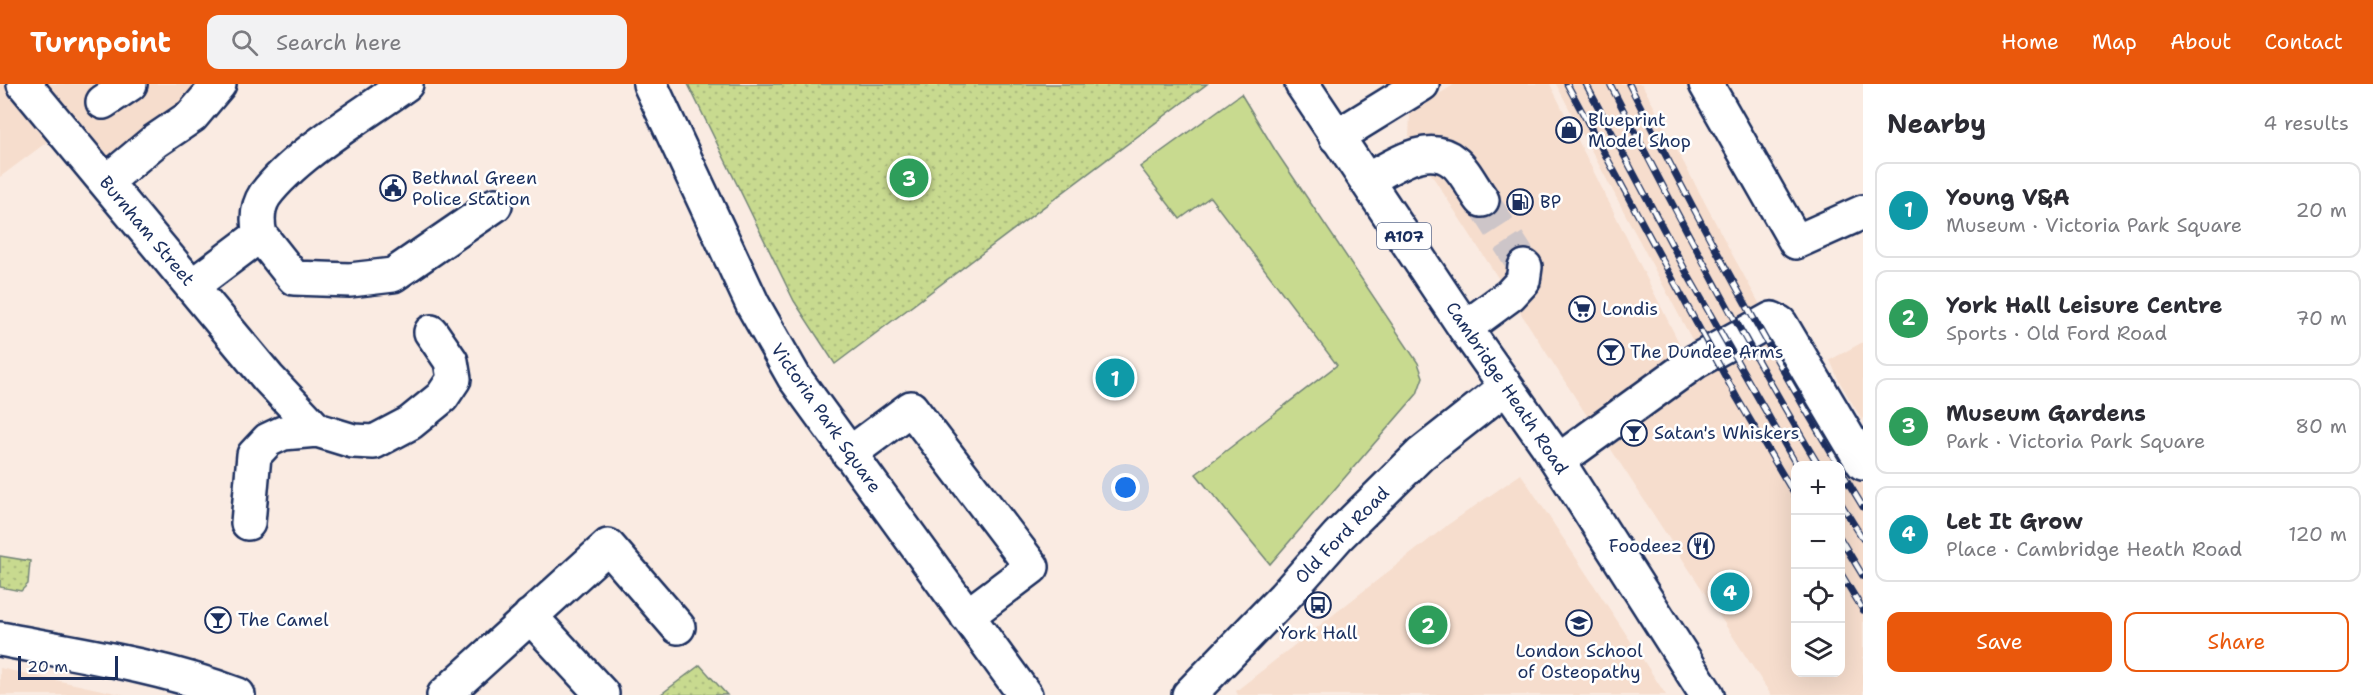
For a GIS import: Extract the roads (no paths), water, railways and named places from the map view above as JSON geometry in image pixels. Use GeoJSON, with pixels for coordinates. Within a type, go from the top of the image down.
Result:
{"type":"FeatureCollection","features":[{"type":"Feature","properties":{"kind":"street","name":"Burnham Street"},"geometry":{"type":"LineString","coordinates":[[24,84],[84,114],[106,182],[268,378],[317,430]]}},
{"type":"Feature","properties":{"kind":"street"},"geometry":{"type":"LineString","coordinates":[[84,114],[130,84]]}},
{"type":"Feature","properties":{"kind":"street"},"geometry":{"type":"LineString","coordinates":[[106,182],[155,141],[192,116],[219,84]]}},
{"type":"Feature","properties":{"kind":"street"},"geometry":{"type":"LineString","coordinates":[[406,84],[300,160],[264,197],[256,221],[260,235],[294,278],[360,279],[393,275],[495,205]]}},
{"type":"Feature","properties":{"kind":"street","name":"Victoria Park Square"},"geometry":{"type":"LineString","coordinates":[[651,84],[753,305],[773,343],[809,400],[1025,695]]}},
{"type":"Feature","properties":{"kind":"street","name":"Cambridge Heath Road"},"geometry":{"type":"LineString","coordinates":[[1302,84],[1558,461],[1707,695]]}},
{"type":"Feature","properties":{"kind":"street"},"geometry":{"type":"LineString","coordinates":[[1336,137],[1422,84]]}},
{"type":"Feature","properties":{"kind":"street"},"geometry":{"type":"LineString","coordinates":[[1706,84],[1796,242],[1863,212]]}},
{"type":"Feature","properties":{"kind":"street"},"geometry":{"type":"LineString","coordinates":[[1367,180],[1418,155],[1435,153],[1454,162],[1482,200]]}},
{"type":"Feature","properties":{"kind":"street"},"geometry":{"type":"LineString","coordinates":[[192,286],[260,235]]}},
{"type":"Feature","properties":{"kind":"street"},"geometry":{"type":"LineString","coordinates":[[1466,328],[1510,295],[1523,281],[1525,267]]}},
{"type":"Feature","properties":{"kind":"street"},"geometry":{"type":"LineString","coordinates":[[1558,461],[1696,361],[1772,319],[1780,323],[1863,463]]}},
{"type":"Feature","properties":{"kind":"street"},"geometry":{"type":"LineString","coordinates":[[248,523],[254,455],[268,440],[283,433],[317,430],[352,441],[374,442],[410,423],[442,397],[454,379],[451,361],[431,332]]}},
{"type":"Feature","properties":{"kind":"street","name":"Old Ford Road"},"geometry":{"type":"LineString","coordinates":[[1190,695],[1284,597],[1338,536],[1421,454],[1506,387]]}},
{"type":"Feature","properties":{"kind":"street"},"geometry":{"type":"LineString","coordinates":[[849,454],[911,408],[1032,567],[967,616]]}},
{"type":"Feature","properties":{"kind":"street"},"geometry":{"type":"LineString","coordinates":[[456,691],[530,616],[608,546],[678,627]]}},
{"type":"Feature","properties":{"kind":"street"},"geometry":{"type":"LineString","coordinates":[[530,616],[602,694]]}},
{"type":"Feature","properties":{"kind":"street"},"geometry":{"type":"LineString","coordinates":[[0,639],[166,672],[205,689],[238,695]]}},
{"type":"Feature","properties":{"kind":"tunnel"},"geometry":{"type":"LineString","coordinates":[[1482,200],[1525,267]]}},
{"type":"Feature","properties":{"kind":"railway"},"geometry":{"type":"LineString","coordinates":[[1567,84],[1737,398],[1791,489]]}},
{"type":"Feature","properties":{"kind":"railway"},"geometry":{"type":"LineString","coordinates":[[1586,84],[1689,277],[1794,461]]}},
{"type":"Feature","properties":{"kind":"railway"},"geometry":{"type":"LineString","coordinates":[[1610,84],[1711,276],[1816,461]]}},
{"type":"Feature","properties":{"kind":"railway"},"geometry":{"type":"LineString","coordinates":[[1629,84],[1731,277],[1836,461]]}},
{"type":"Feature","properties":{"kind":"railway"},"geometry":{"type":"LineString","coordinates":[[1845,477],[1863,507]]}},
{"type":"Feature","properties":{"kind":"railway"},"geometry":{"type":"LineString","coordinates":[[1845,510],[1863,539]]}},
{"type":"Feature","properties":{"kind":"railway"},"geometry":{"type":"LineString","coordinates":[[1845,546],[1863,576]]}},
{"type":"Feature","properties":{"kind":"railway"},"geometry":{"type":"LineString","coordinates":[[1845,580],[1863,610]]}},
{"type":"Feature","properties":{"kind":"place","name":"Blueprint Model Shop"},"geometry":{"type":"Point","coordinates":[1569,130]}},
{"type":"Feature","properties":{"kind":"place","name":"Museum Gardens"},"geometry":{"type":"Point","coordinates":[909,178]}},
{"type":"Feature","properties":{"kind":"place","name":"Bethnal Green Police Station"},"geometry":{"type":"Point","coordinates":[393,188]}},
{"type":"Feature","properties":{"kind":"place","name":"BP"},"geometry":{"type":"Point","coordinates":[1520,202]}},
{"type":"Feature","properties":{"kind":"place","name":"Londis"},"geometry":{"type":"Point","coordinates":[1582,309]}},
{"type":"Feature","properties":{"kind":"place","name":"The Dundee Arms"},"geometry":{"type":"Point","coordinates":[1611,352]}},
{"type":"Feature","properties":{"kind":"place","name":"Young V&A"},"geometry":{"type":"Point","coordinates":[1115,378]}},
{"type":"Feature","properties":{"kind":"place","name":"Satan's Whiskers"},"geometry":{"type":"Point","coordinates":[1634,433]}},
{"type":"Feature","properties":{"kind":"place","name":"Foodeez"},"geometry":{"type":"Point","coordinates":[1701,546]}},
{"type":"Feature","properties":{"kind":"place","name":"Let It Grow"},"geometry":{"type":"Point","coordinates":[1730,592]}},
{"type":"Feature","properties":{"kind":"place","name":"York Hall"},"geometry":{"type":"Point","coordinates":[1318,605]}},
{"type":"Feature","properties":{"kind":"place","name":"The Camel"},"geometry":{"type":"Point","coordinates":[218,620]}},
{"type":"Feature","properties":{"kind":"place","name":"London School of Osteopathy"},"geometry":{"type":"Point","coordinates":[1579,623]}},
{"type":"Feature","properties":{"kind":"place","name":"York Hall Leisure Centre"},"geometry":{"type":"Point","coordinates":[1428,625]}}]}
